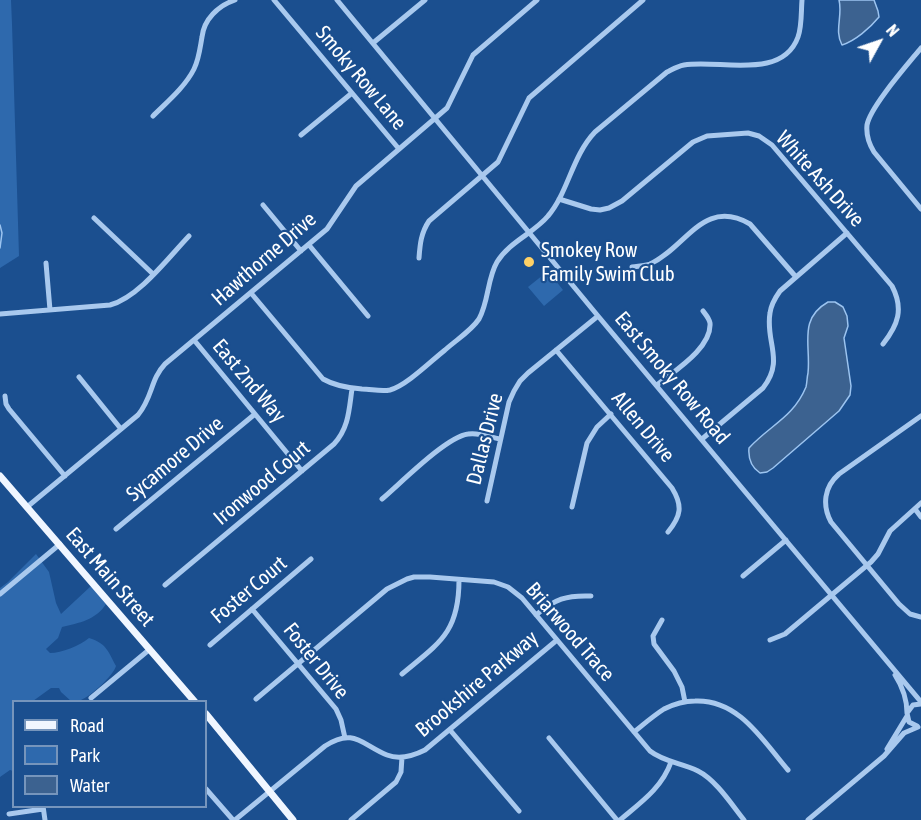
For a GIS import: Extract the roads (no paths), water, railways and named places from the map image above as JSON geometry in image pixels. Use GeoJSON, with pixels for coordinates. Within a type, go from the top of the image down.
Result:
{"type":"FeatureCollection","features":[{"type":"Feature","properties":{"kind":"main road","name":"East Main Street"},"geometry":{"type":"LineString","coordinates":[[0,476],[193,700]]}},
{"type":"Feature","properties":{"kind":"main road"},"geometry":{"type":"LineString","coordinates":[[207,715],[293,820]]}},
{"type":"Feature","properties":{"kind":"street"},"geometry":{"type":"LineString","coordinates":[[153,116],[182,86],[194,69],[207,22],[220,7],[235,0]]}},
{"type":"Feature","properties":{"kind":"street","name":"Smoky Row Lane"},"geometry":{"type":"LineString","coordinates":[[274,0],[399,149]]}},
{"type":"Feature","properties":{"kind":"street","name":"East Smoky Row Road"},"geometry":{"type":"LineString","coordinates":[[337,0],[890,665]]}},
{"type":"Feature","properties":{"kind":"street"},"geometry":{"type":"LineString","coordinates":[[373,43],[425,0]]}},
{"type":"Feature","properties":{"kind":"street","name":"Hawthorne Drive"},"geometry":{"type":"LineString","coordinates":[[27,507],[146,406],[160,370],[327,229],[356,186],[435,119],[449,104],[473,55],[537,0]]}},
{"type":"Feature","properties":{"kind":"street"},"geometry":{"type":"LineString","coordinates":[[419,258],[420,238],[424,228],[429,221],[500,159],[530,98],[643,0]]}},
{"type":"Feature","properties":{"kind":"street"},"geometry":{"type":"LineString","coordinates":[[250,294],[323,379],[352,389],[389,390],[402,384],[473,326],[483,310],[490,281],[500,257],[549,216],[589,138],[667,72],[681,65],[765,64],[780,59],[797,38],[802,0]]}},
{"type":"Feature","properties":{"kind":"street"},"geometry":{"type":"LineString","coordinates":[[921,48],[872,111],[867,124],[867,132],[874,152],[921,209]]}},
{"type":"Feature","properties":{"kind":"street"},"geometry":{"type":"LineString","coordinates":[[301,135],[352,93]]}},
{"type":"Feature","properties":{"kind":"street","name":"White Ash Drive"},"geometry":{"type":"LineString","coordinates":[[559,199],[591,209],[609,208],[622,201],[674,156],[699,139],[707,136],[748,134],[759,136],[772,145],[895,293],[898,319],[895,329],[883,345]]}},
{"type":"Feature","properties":{"kind":"street"},"geometry":{"type":"LineString","coordinates":[[263,205],[301,251]]}},
{"type":"Feature","properties":{"kind":"street"},"geometry":{"type":"LineString","coordinates":[[632,267],[645,266],[657,260],[704,222],[729,217],[750,224],[796,277]]}},
{"type":"Feature","properties":{"kind":"street"},"geometry":{"type":"LineString","coordinates":[[94,218],[153,274]]}},
{"type":"Feature","properties":{"kind":"street"},"geometry":{"type":"LineString","coordinates":[[702,439],[768,382],[774,358],[770,313],[780,291],[847,233]]}},
{"type":"Feature","properties":{"kind":"street"},"geometry":{"type":"LineString","coordinates":[[0,314],[118,303],[134,294],[189,237]]}},
{"type":"Feature","properties":{"kind":"street"},"geometry":{"type":"LineString","coordinates":[[309,245],[368,316]]}},
{"type":"Feature","properties":{"kind":"street"},"geometry":{"type":"LineString","coordinates":[[46,263],[50,310]]}},
{"type":"Feature","properties":{"kind":"street"},"geometry":{"type":"LineString","coordinates":[[657,385],[705,343],[710,325],[703,311]]}},
{"type":"Feature","properties":{"kind":"street","name":"Dallas Drive"},"geometry":{"type":"LineString","coordinates":[[487,501],[509,402],[514,391],[528,373],[598,316]]}},
{"type":"Feature","properties":{"kind":"street","name":"East 2nd Way"},"geometry":{"type":"LineString","coordinates":[[194,340],[302,471]]}},
{"type":"Feature","properties":{"kind":"street","name":"Allen Drive"},"geometry":{"type":"LineString","coordinates":[[556,350],[672,488],[679,504],[679,514],[668,532]]}},
{"type":"Feature","properties":{"kind":"street"},"geometry":{"type":"LineString","coordinates":[[79,377],[121,429]]}},
{"type":"Feature","properties":{"kind":"street","name":"Ironwood Court"},"geometry":{"type":"LineString","coordinates":[[165,585],[334,444],[348,422],[352,389]]}},
{"type":"Feature","properties":{"kind":"street"},"geometry":{"type":"LineString","coordinates":[[5,396],[9,408],[65,476]]}},
{"type":"Feature","properties":{"kind":"street","name":"Sycamore Drive"},"geometry":{"type":"LineString","coordinates":[[116,529],[255,414]]}},
{"type":"Feature","properties":{"kind":"street"},"geometry":{"type":"LineString","coordinates":[[572,507],[587,443],[597,428],[611,414]]}},
{"type":"Feature","properties":{"kind":"street"},"geometry":{"type":"LineString","coordinates":[[921,416],[839,474],[831,482],[826,493],[826,509],[831,522],[906,611],[921,617]]}},
{"type":"Feature","properties":{"kind":"street"},"geometry":{"type":"LineString","coordinates":[[382,499],[455,438],[472,433],[500,439]]}},
{"type":"Feature","properties":{"kind":"street"},"geometry":{"type":"LineString","coordinates":[[770,640],[785,634],[867,566],[878,554],[890,531],[921,503]]}},
{"type":"Feature","properties":{"kind":"street"},"geometry":{"type":"LineString","coordinates":[[915,509],[921,517]]}},
{"type":"Feature","properties":{"kind":"street"},"geometry":{"type":"LineString","coordinates":[[743,576],[786,540]]}},
{"type":"Feature","properties":{"kind":"street"},"geometry":{"type":"LineString","coordinates":[[0,594],[60,544]]}},
{"type":"Feature","properties":{"kind":"street","name":"Foster Court"},"geometry":{"type":"LineString","coordinates":[[210,645],[310,559]]}},
{"type":"Feature","properties":{"kind":"street","name":"Briarwood Trace"},"geometry":{"type":"LineString","coordinates":[[256,699],[394,584],[414,577],[494,582],[508,587],[522,598],[650,751],[661,758],[701,772],[744,820]]}},
{"type":"Feature","properties":{"kind":"street"},"geometry":{"type":"LineString","coordinates":[[402,674],[436,646],[448,632],[456,612],[459,580]]}},
{"type":"Feature","properties":{"kind":"street"},"geometry":{"type":"LineString","coordinates":[[536,615],[550,604],[563,598],[578,595],[591,596]]}},
{"type":"Feature","properties":{"kind":"street","name":"Foster Drive"},"geometry":{"type":"LineString","coordinates":[[252,609],[336,709],[345,738]]}},
{"type":"Feature","properties":{"kind":"street"},"geometry":{"type":"LineString","coordinates":[[662,620],[656,629],[654,644],[679,680],[685,702]]}},
{"type":"Feature","properties":{"kind":"street","name":"Brookshire Parkway"},"geometry":{"type":"LineString","coordinates":[[345,738],[360,739],[387,754],[402,757],[417,754],[450,730],[557,640]]}},
{"type":"Feature","properties":{"kind":"street"},"geometry":{"type":"LineString","coordinates":[[91,698],[150,649]]}},
{"type":"Feature","properties":{"kind":"street"},"geometry":{"type":"LineString","coordinates":[[879,760],[893,740],[910,707],[921,703],[890,665]]}},
{"type":"Feature","properties":{"kind":"street"},"geometry":{"type":"LineString","coordinates":[[890,665],[902,689],[909,722],[919,726]]}},
{"type":"Feature","properties":{"kind":"street"},"geometry":{"type":"LineString","coordinates":[[634,732],[659,712],[674,705],[702,701],[718,703],[728,707],[747,722],[788,770]]}},
{"type":"Feature","properties":{"kind":"street"},"geometry":{"type":"LineString","coordinates":[[808,820],[816,818],[890,752],[904,733],[919,726]]}},
{"type":"Feature","properties":{"kind":"street"},"geometry":{"type":"LineString","coordinates":[[450,730],[519,811]]}},
{"type":"Feature","properties":{"kind":"street"},"geometry":{"type":"LineString","coordinates":[[207,790],[234,820],[325,746],[337,739],[345,738]]}},
{"type":"Feature","properties":{"kind":"street"},"geometry":{"type":"LineString","coordinates":[[549,738],[619,820],[649,796],[664,777],[671,762]]}},
{"type":"Feature","properties":{"kind":"street"},"geometry":{"type":"LineString","coordinates":[[351,820],[396,782],[401,772],[402,757]]}},
{"type":"Feature","properties":{"kind":"street"},"geometry":{"type":"LineString","coordinates":[[9,814],[43,808],[45,820]]}},
{"type":"Feature","properties":{"kind":"water"},"geometry":{"type":"Polygon","coordinates":[[[839,0],[874,0],[879,17],[862,34],[842,45],[839,34],[839,0]]]}},
{"type":"Feature","properties":{"kind":"water"},"geometry":{"type":"Polygon","coordinates":[[[828,302],[835,302],[843,307],[847,316],[848,326],[844,338],[851,386],[850,395],[839,411],[773,468],[760,473],[751,462],[749,448],[788,414],[801,398],[806,387],[808,373],[809,325],[813,316],[828,302]]]}},
{"type":"Feature","properties":{"kind":"waterway"},"geometry":{"type":"LineString","coordinates":[[0,225],[2,233],[0,248]]}},
{"type":"Feature","properties":{"kind":"place","name":"Smokey Row Family Swim Club"},"geometry":{"type":"Point","coordinates":[529,262]}}]}
